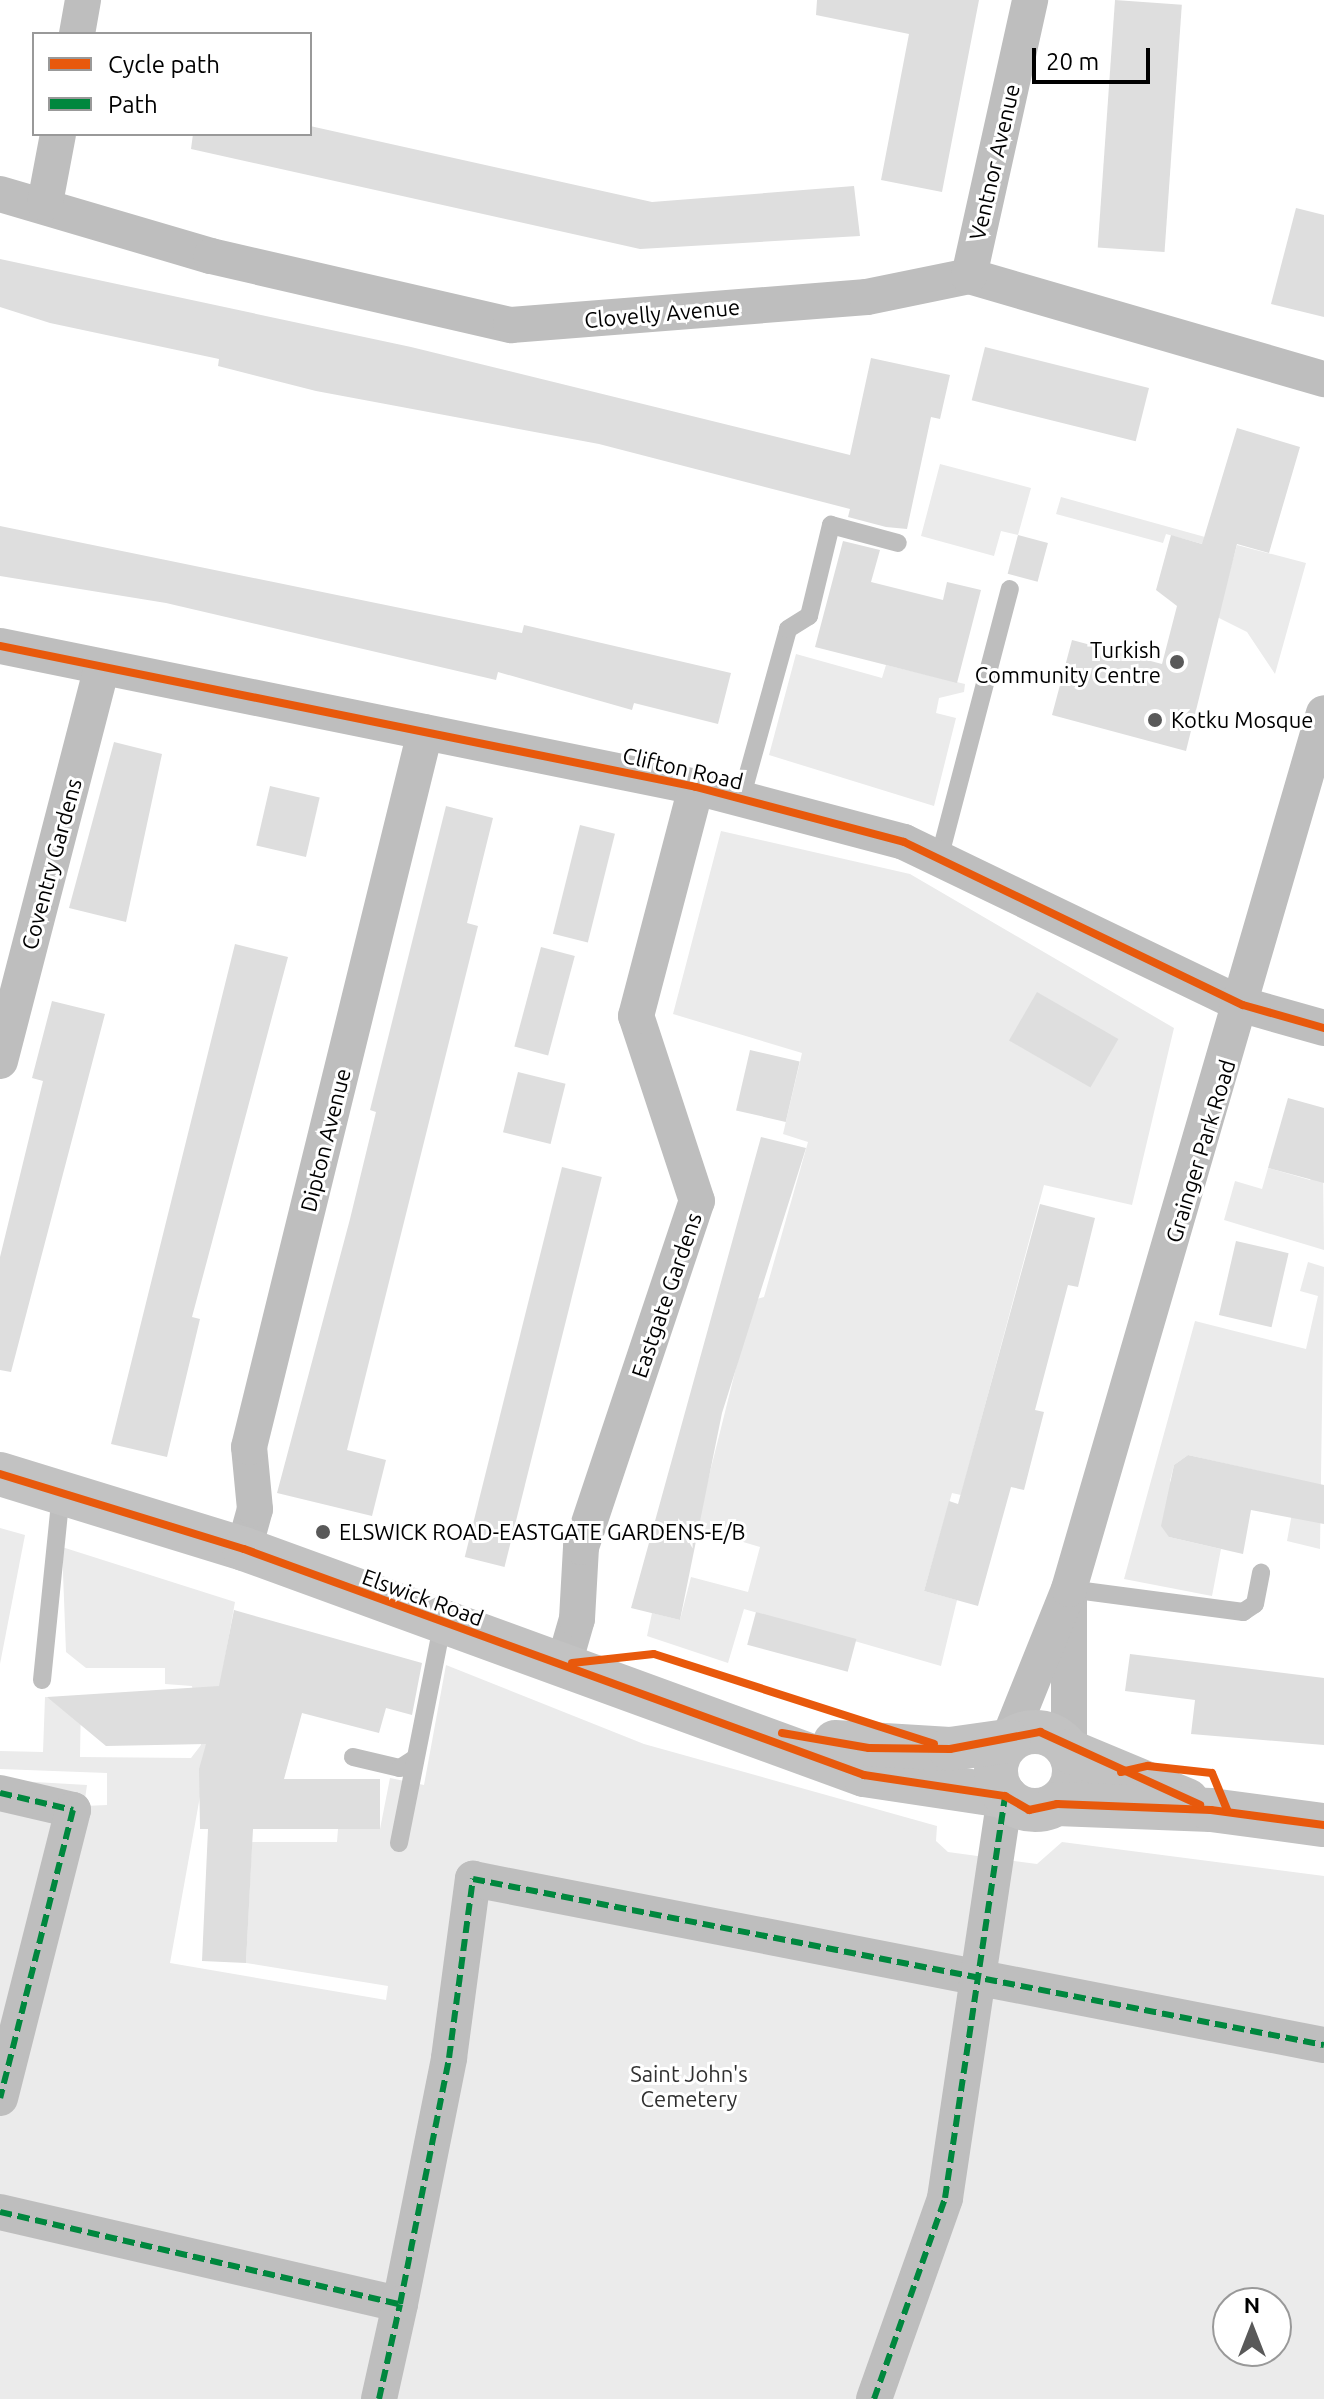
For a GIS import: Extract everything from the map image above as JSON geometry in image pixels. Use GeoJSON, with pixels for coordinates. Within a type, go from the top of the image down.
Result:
{"type":"FeatureCollection","features":[{"type":"Feature","properties":{"kind":"main road","name":"Elswick Road"},"geometry":{"type":"LineString","coordinates":[[0,1474],[61,1492],[250,1529],[442,1625],[742,1726],[864,1775],[1005,1796],[1029,1810],[1057,1804],[1211,1810],[1324,1825]]}},
{"type":"Feature","properties":{"kind":"main road","name":"Elswick Road"},"geometry":{"type":"LineString","coordinates":[[742,1726],[869,1748],[1008,1741],[1040,1732],[1069,1751],[1211,1810]]}},
{"type":"Feature","properties":{"kind":"main road"},"geometry":{"type":"LineString","coordinates":[[1005,1796],[997,1762],[1008,1741]]}},
{"type":"Feature","properties":{"kind":"main road"},"geometry":{"type":"LineString","coordinates":[[1057,1804],[1075,1774],[1069,1751]]}},
{"type":"Feature","properties":{"kind":"street"},"geometry":{"type":"LineString","coordinates":[[77,32],[83,0]]}},
{"type":"Feature","properties":{"kind":"street","name":"Ventnor Avenue"},"geometry":{"type":"LineString","coordinates":[[969,276],[1030,0]]}},
{"type":"Feature","properties":{"kind":"street"},"geometry":{"type":"LineString","coordinates":[[45,203],[58,136]]}},
{"type":"Feature","properties":{"kind":"street","name":"Clovelly Avenue"},"geometry":{"type":"LineString","coordinates":[[0,194],[45,203],[211,256],[511,325],[867,297],[969,276],[1324,379]]}},
{"type":"Feature","properties":{"kind":"street","name":"Clifton Road"},"geometry":{"type":"LineString","coordinates":[[0,646],[696,787],[904,842],[1243,1005],[1324,1028]]}},
{"type":"Feature","properties":{"kind":"street","name":"Coventry Gardens"},"geometry":{"type":"LineString","coordinates":[[0,1061],[102,667]]}},
{"type":"Feature","properties":{"kind":"street","name":"Grainger Park Road"},"geometry":{"type":"LineString","coordinates":[[1008,1741],[1069,1589],[1243,1005],[1324,713]]}},
{"type":"Feature","properties":{"kind":"street","name":"Dipton Avenue"},"geometry":{"type":"LineString","coordinates":[[250,1529],[249,1447],[425,732]]}},
{"type":"Feature","properties":{"kind":"street","name":"Eastgate Gardens"},"geometry":{"type":"LineString","coordinates":[[564,1664],[577,1619],[581,1547],[697,1201],[636,1016],[696,787]]}},
{"type":"Feature","properties":{"kind":"street","name":"Grainger Park Road"},"geometry":{"type":"LineString","coordinates":[[1069,1589],[1069,1751]]}},
{"type":"Feature","properties":{"kind":"street"},"geometry":{"type":"LineString","coordinates":[[0,1793],[73,1810],[0,2098]]}},
{"type":"Feature","properties":{"kind":"street"},"geometry":{"type":"LineString","coordinates":[[874,2399],[945,2198],[981,1978],[1005,1796]]}},
{"type":"Feature","properties":{"kind":"street"},"geometry":{"type":"LineString","coordinates":[[379,2399],[449,2058],[473,1879],[1324,2045]]}},
{"type":"Feature","properties":{"kind":"street"},"geometry":{"type":"LineString","coordinates":[[0,2212],[400,2304]]}},
{"type":"Feature","properties":{"kind":"lane"},"geometry":{"type":"LineString","coordinates":[[741,799],[788,629],[809,616],[831,525],[898,543]]}},
{"type":"Feature","properties":{"kind":"lane"},"geometry":{"type":"LineString","coordinates":[[939,859],[1010,589]]}},
{"type":"Feature","properties":{"kind":"lane"},"geometry":{"type":"LineString","coordinates":[[42,1680],[61,1492]]}},
{"type":"Feature","properties":{"kind":"lane"},"geometry":{"type":"LineString","coordinates":[[1069,1589],[1243,1612],[1255,1604],[1261,1573]]}},
{"type":"Feature","properties":{"kind":"lane"},"geometry":{"type":"LineString","coordinates":[[399,1843],[442,1625]]}},
{"type":"Feature","properties":{"kind":"lane"},"geometry":{"type":"LineString","coordinates":[[353,1757],[400,1768],[414,1759]]}},
{"type":"Feature","properties":{"kind":"green space"},"geometry":{"type":"Polygon","coordinates":[[[940,464],[1031,488],[1018,535],[1001,531],[994,556],[921,536],[940,464]]]}},
{"type":"Feature","properties":{"kind":"green space"},"geometry":{"type":"Polygon","coordinates":[[[1061,497],[1223,542],[1221,549],[1166,534],[1163,543],[1056,514],[1061,497]]]}},
{"type":"Feature","properties":{"kind":"green space"},"geometry":{"type":"Polygon","coordinates":[[[1237,545],[1306,563],[1275,674],[1247,632],[1217,617],[1237,545]]]}},
{"type":"Feature","properties":{"kind":"green space"},"geometry":{"type":"Polygon","coordinates":[[[796,654],[882,678],[886,665],[965,684],[964,692],[939,698],[936,713],[956,718],[934,806],[769,755],[796,654]]]}},
{"type":"Feature","properties":{"kind":"green space"},"geometry":{"type":"Polygon","coordinates":[[[721,831],[910,874],[1174,1028],[1132,1205],[1044,1185],[961,1495],[952,1493],[924,1591],[957,1600],[941,1666],[744,1609],[728,1663],[647,1636],[652,1613],[680,1620],[691,1577],[748,1592],[760,1547],[696,1528],[753,1300],[764,1297],[808,1142],[783,1134],[802,1053],[673,1014],[721,831]]]}},
{"type":"Feature","properties":{"kind":"green space"},"geometry":{"type":"Polygon","coordinates":[[[1323,1166],[1324,1250],[1224,1220],[1235,1181],[1262,1189],[1268,1168],[1310,1180],[1323,1166]]]}},
{"type":"Feature","properties":{"kind":"green space"},"geometry":{"type":"Polygon","coordinates":[[[1308,1262],[1324,1267],[1320,1549],[1287,1541],[1298,1480],[1188,1455],[1174,1465],[1170,1481],[1180,1493],[1169,1537],[1221,1549],[1212,1596],[1124,1579],[1195,1321],[1306,1349],[1318,1296],[1300,1291],[1308,1262]]]}},
{"type":"Feature","properties":{"kind":"green space"},"geometry":{"type":"Polygon","coordinates":[[[0,1528],[25,1535],[0,1664],[0,1528]]]}},
{"type":"Feature","properties":{"kind":"green space","name":"Saint John's Cemetery"},"geometry":{"type":"Polygon","coordinates":[[[62,1547],[235,1602],[170,1963],[386,2000],[388,1986],[246,1963],[252,1842],[337,1842],[338,1829],[380,1829],[390,1778],[424,1785],[446,1665],[644,1744],[937,1826],[936,1841],[948,1852],[1037,1864],[1062,1842],[1324,1876],[1324,2399],[0,2399],[0,1780],[87,1785],[84,1806],[107,1805],[107,1773],[0,1769],[0,1751],[43,1752],[45,1697],[81,1698],[80,1757],[191,1758],[201,1745],[192,1686],[165,1684],[165,1668],[86,1668],[66,1652],[62,1547]]]}},
{"type":"Feature","properties":{"kind":"building"},"geometry":{"type":"Polygon","coordinates":[[[817,0],[979,0],[942,192],[881,180],[909,34],[816,15],[817,0]]]}},
{"type":"Feature","properties":{"kind":"building"},"geometry":{"type":"Polygon","coordinates":[[[1115,0],[1182,5],[1165,252],[1098,247],[1115,0]]]}},
{"type":"Feature","properties":{"kind":"building"},"geometry":{"type":"Polygon","coordinates":[[[312,126],[652,202],[854,186],[860,236],[640,249],[191,149],[193,136],[312,136],[312,126]]]}},
{"type":"Feature","properties":{"kind":"building"},"geometry":{"type":"Polygon","coordinates":[[[1296,208],[1324,215],[1324,317],[1271,304],[1296,208]]]}},
{"type":"Feature","properties":{"kind":"building"},"geometry":{"type":"Polygon","coordinates":[[[0,259],[411,347],[850,455],[871,358],[950,375],[940,419],[931,417],[907,529],[886,527],[848,517],[850,509],[599,444],[316,391],[218,366],[219,359],[50,323],[0,307],[0,259]]]}},
{"type":"Feature","properties":{"kind":"building"},"geometry":{"type":"Polygon","coordinates":[[[985,347],[1149,388],[1136,441],[972,400],[985,347]]]}},
{"type":"Feature","properties":{"kind":"building"},"geometry":{"type":"Polygon","coordinates":[[[1237,428],[1300,447],[1269,553],[1237,544],[1186,751],[1052,715],[1072,640],[1162,664],[1177,606],[1156,590],[1171,535],[1202,544],[1237,428]]]}},
{"type":"Feature","properties":{"kind":"building"},"geometry":{"type":"Polygon","coordinates":[[[0,526],[522,633],[524,625],[731,673],[718,724],[634,703],[632,710],[498,672],[496,680],[166,603],[0,576],[0,526]]]}},
{"type":"Feature","properties":{"kind":"building"},"geometry":{"type":"Polygon","coordinates":[[[1018,535],[1048,543],[1038,582],[1008,574],[1018,535]]]}},
{"type":"Feature","properties":{"kind":"building"},"geometry":{"type":"Polygon","coordinates":[[[843,541],[880,550],[871,582],[943,600],[947,582],[981,590],[957,683],[815,647],[843,541]]]}},
{"type":"Feature","properties":{"kind":"building"},"geometry":{"type":"Polygon","coordinates":[[[114,742],[162,754],[126,922],[69,908],[114,742]]]}},
{"type":"Feature","properties":{"kind":"building"},"geometry":{"type":"Polygon","coordinates":[[[270,786],[320,797],[306,857],[256,845],[270,786]]]}},
{"type":"Feature","properties":{"kind":"building"},"geometry":{"type":"Polygon","coordinates":[[[446,806],[493,818],[467,923],[478,926],[347,1450],[386,1460],[372,1516],[277,1493],[350,1219],[376,1112],[370,1110],[446,806]]]}},
{"type":"Feature","properties":{"kind":"building"},"geometry":{"type":"Polygon","coordinates":[[[580,825],[615,834],[588,942],[553,934],[580,825]]]}},
{"type":"Feature","properties":{"kind":"building"},"geometry":{"type":"Polygon","coordinates":[[[235,944],[288,957],[192,1317],[200,1319],[167,1457],[111,1444],[235,944]]]}},
{"type":"Feature","properties":{"kind":"building"},"geometry":{"type":"Polygon","coordinates":[[[541,947],[575,956],[548,1056],[514,1046],[541,947]]]}},
{"type":"Feature","properties":{"kind":"building"},"geometry":{"type":"Polygon","coordinates":[[[1037,992],[1118,1039],[1090,1087],[1009,1040],[1037,992]]]}},
{"type":"Feature","properties":{"kind":"building"},"geometry":{"type":"Polygon","coordinates":[[[52,1001],[105,1014],[11,1372],[0,1370],[0,1257],[43,1081],[32,1078],[52,1001]]]}},
{"type":"Feature","properties":{"kind":"building"},"geometry":{"type":"Polygon","coordinates":[[[750,1050],[800,1061],[786,1122],[736,1110],[750,1050]]]}},
{"type":"Feature","properties":{"kind":"building"},"geometry":{"type":"Polygon","coordinates":[[[518,1072],[566,1084],[551,1144],[503,1132],[518,1072]]]}},
{"type":"Feature","properties":{"kind":"building"},"geometry":{"type":"Polygon","coordinates":[[[1288,1098],[1324,1108],[1324,1183],[1268,1168],[1288,1098]]]}},
{"type":"Feature","properties":{"kind":"building"},"geometry":{"type":"Polygon","coordinates":[[[761,1137],[806,1148],[722,1413],[680,1620],[631,1608],[761,1137]]]}},
{"type":"Feature","properties":{"kind":"building"},"geometry":{"type":"Polygon","coordinates":[[[562,1167],[602,1177],[505,1567],[465,1557],[562,1167]]]}},
{"type":"Feature","properties":{"kind":"building"},"geometry":{"type":"Polygon","coordinates":[[[1040,1204],[1095,1218],[1078,1287],[1068,1285],[1035,1410],[1044,1412],[1024,1490],[1011,1487],[978,1606],[924,1591],[949,1501],[958,1504],[1040,1204]]]}},
{"type":"Feature","properties":{"kind":"building"},"geometry":{"type":"Polygon","coordinates":[[[1236,1241],[1289,1253],[1272,1327],[1219,1315],[1236,1241]]]}},
{"type":"Feature","properties":{"kind":"building"},"geometry":{"type":"Polygon","coordinates":[[[1188,1455],[1324,1485],[1324,1524],[1251,1510],[1243,1554],[1169,1537],[1161,1526],[1174,1465],[1188,1455]]]}},
{"type":"Feature","properties":{"kind":"building"},"geometry":{"type":"Polygon","coordinates":[[[234,1610],[422,1663],[412,1715],[386,1708],[379,1733],[302,1713],[284,1779],[380,1779],[380,1829],[253,1829],[246,1963],[202,1961],[208,1829],[200,1829],[199,1769],[206,1744],[106,1746],[47,1697],[219,1686],[234,1610]]]}},
{"type":"Feature","properties":{"kind":"building"},"geometry":{"type":"Polygon","coordinates":[[[756,1612],[856,1639],[848,1672],[747,1645],[756,1612]]]}},
{"type":"Feature","properties":{"kind":"building"},"geometry":{"type":"Polygon","coordinates":[[[1130,1654],[1324,1678],[1324,1745],[1191,1734],[1195,1700],[1125,1691],[1130,1654]]]}},
{"type":"Feature","properties":{"kind":"marked path"},"geometry":{"type":"LineString","coordinates":[[0,1793],[73,1810],[0,2098]]}},
{"type":"Feature","properties":{"kind":"marked path"},"geometry":{"type":"LineString","coordinates":[[874,2399],[945,2198],[1005,1796]]}},
{"type":"Feature","properties":{"kind":"marked path"},"geometry":{"type":"LineString","coordinates":[[0,2212],[400,2304],[449,2058],[473,1879],[1324,2045]]}},
{"type":"Feature","properties":{"kind":"marked path"},"geometry":{"type":"LineString","coordinates":[[379,2399],[400,2304]]}},
{"type":"Feature","properties":{"kind":"cycle path"},"geometry":{"type":"LineString","coordinates":[[0,646],[696,787],[904,842],[1243,1005],[1324,1028]]}},
{"type":"Feature","properties":{"kind":"cycle path"},"geometry":{"type":"LineString","coordinates":[[0,1474],[244,1549],[864,1775],[1005,1796],[1029,1810],[1057,1804],[1211,1810],[1324,1825]]}},
{"type":"Feature","properties":{"kind":"cycle path"},"geometry":{"type":"LineString","coordinates":[[572,1663],[654,1654],[934,1744]]}},
{"type":"Feature","properties":{"kind":"cycle path"},"geometry":{"type":"LineString","coordinates":[[782,1733],[869,1748],[950,1749],[1040,1732],[1200,1805]]}},
{"type":"Feature","properties":{"kind":"cycle path"},"geometry":{"type":"LineString","coordinates":[[1121,1772],[1148,1766],[1212,1773],[1228,1812]]}},
{"type":"Feature","properties":{"kind":"place","name":"Turkish Community Centre"},"geometry":{"type":"Point","coordinates":[1177,662]}},
{"type":"Feature","properties":{"kind":"place","name":"Kotku Mosque"},"geometry":{"type":"Point","coordinates":[1155,720]}},
{"type":"Feature","properties":{"kind":"place","name":"ELSWICK ROAD-EASTGATE GARDENS-E/B"},"geometry":{"type":"Point","coordinates":[323,1532]}}]}
